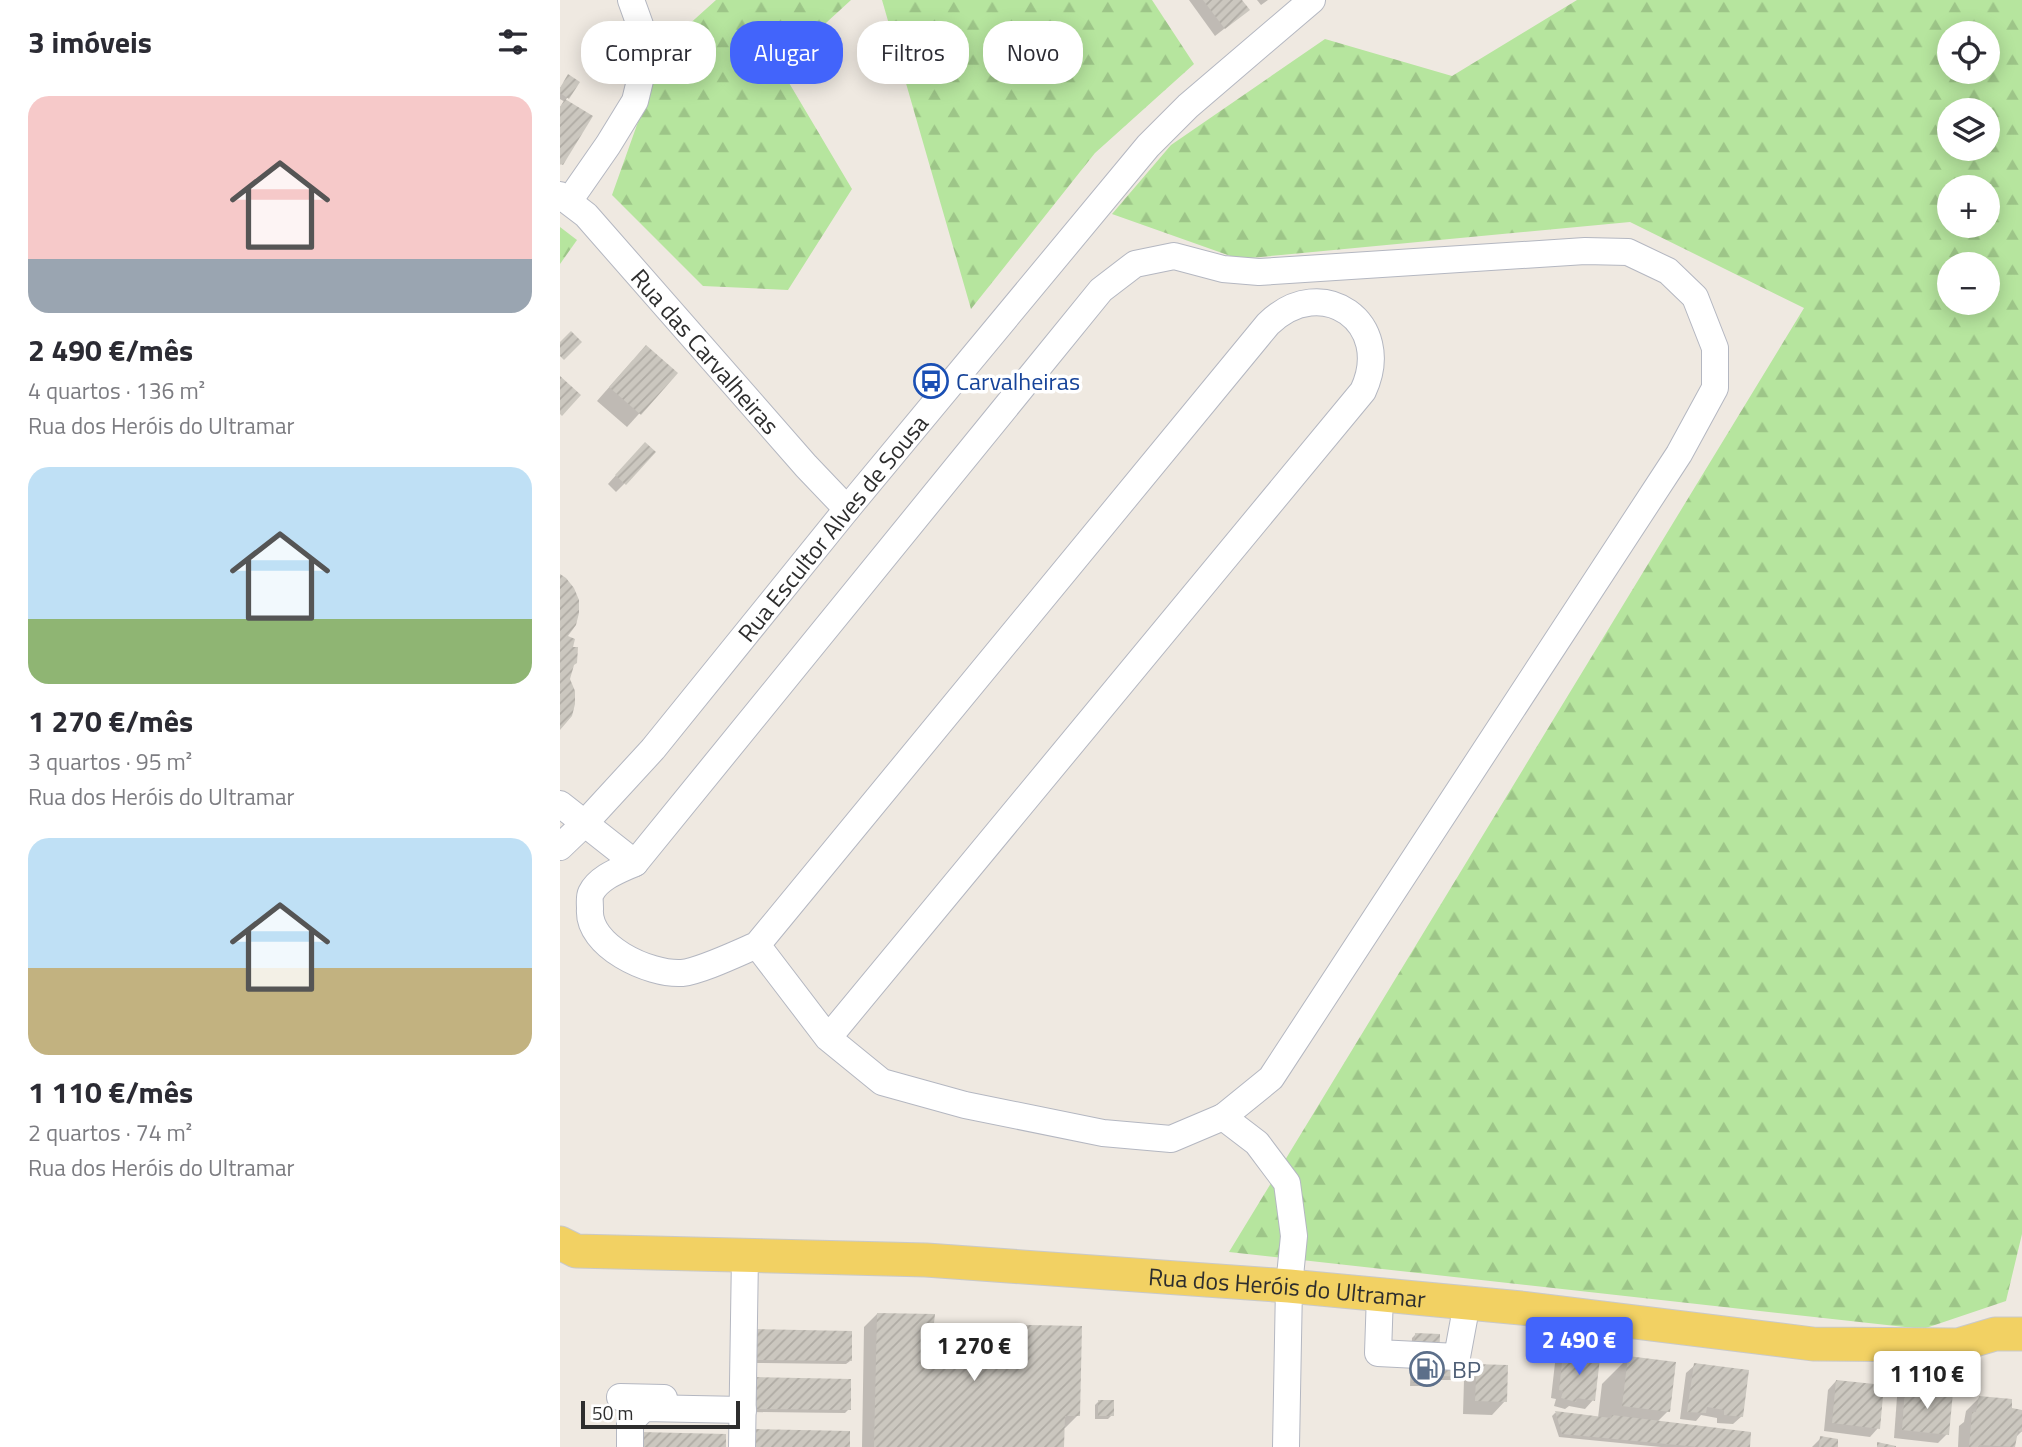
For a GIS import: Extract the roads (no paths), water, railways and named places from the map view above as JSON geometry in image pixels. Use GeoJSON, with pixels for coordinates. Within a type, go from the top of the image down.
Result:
{"type":"FeatureCollection","features":[{"type":"Feature","properties":{"kind":"main road","name":"Rua dos Heróis do Ultramar"},"geometry":{"type":"LineString","coordinates":[[565,1250],[926,1260],[1289,1286],[1467,1303],[1813,1344],[1958,1345],[2009,1334],[2022,1314]]}},
{"type":"Feature","properties":{"kind":"street"},"geometry":{"type":"LineString","coordinates":[[565,198],[608,145],[635,101],[645,60],[640,25],[631,0]]}},
{"type":"Feature","properties":{"kind":"street","name":"Rua Escultor Alves de Sousa"},"geometry":{"type":"LineString","coordinates":[[560,847],[653,749],[847,509],[1148,146],[1188,106],[1312,0]]}},
{"type":"Feature","properties":{"kind":"street","name":"Rua das Carvalheiras"},"geometry":{"type":"LineString","coordinates":[[565,198],[586,215],[806,466],[847,509]]}},
{"type":"Feature","properties":{"kind":"street"},"geometry":{"type":"LineString","coordinates":[[757,945],[828,1038],[882,1082],[965,1105],[1103,1133],[1171,1139],[1223,1117],[1272,1078],[1679,454],[1714,388],[1715,348],[1695,297],[1668,271],[1628,251],[1585,251],[1259,272],[1223,269],[1174,256],[1135,264],[1101,290],[635,863],[605,877],[591,894],[589,916],[595,931],[620,954],[647,969],[682,973],[718,962],[757,945],[1279,313],[1294,305],[1325,302],[1352,315],[1370,343],[1372,362],[1369,377],[1363,391],[828,1038]]}},
{"type":"Feature","properties":{"kind":"street"},"geometry":{"type":"LineString","coordinates":[[560,803],[635,863]]}},
{"type":"Feature","properties":{"kind":"street"},"geometry":{"type":"LineString","coordinates":[[1223,1117],[1257,1143],[1287,1183],[1294,1236],[1289,1286],[1286,1447]]}},
{"type":"Feature","properties":{"kind":"street"},"geometry":{"type":"LineString","coordinates":[[742,1447],[745,1255]]}},
{"type":"Feature","properties":{"kind":"street"},"geometry":{"type":"LineString","coordinates":[[1380,1294],[1378,1353],[1457,1357],[1467,1303]]}},
{"type":"Feature","properties":{"kind":"street"},"geometry":{"type":"LineString","coordinates":[[620,1397],[743,1405]]}},
{"type":"Feature","properties":{"kind":"street"},"geometry":{"type":"LineString","coordinates":[[630,1447],[630,1422],[644,1408],[743,1405]]}},
{"type":"Feature","properties":{"kind":"place","name":"Carvalheiras"},"geometry":{"type":"Point","coordinates":[931,381]}},
{"type":"Feature","properties":{"kind":"place","name":"BP"},"geometry":{"type":"Point","coordinates":[1427,1369]}}]}
